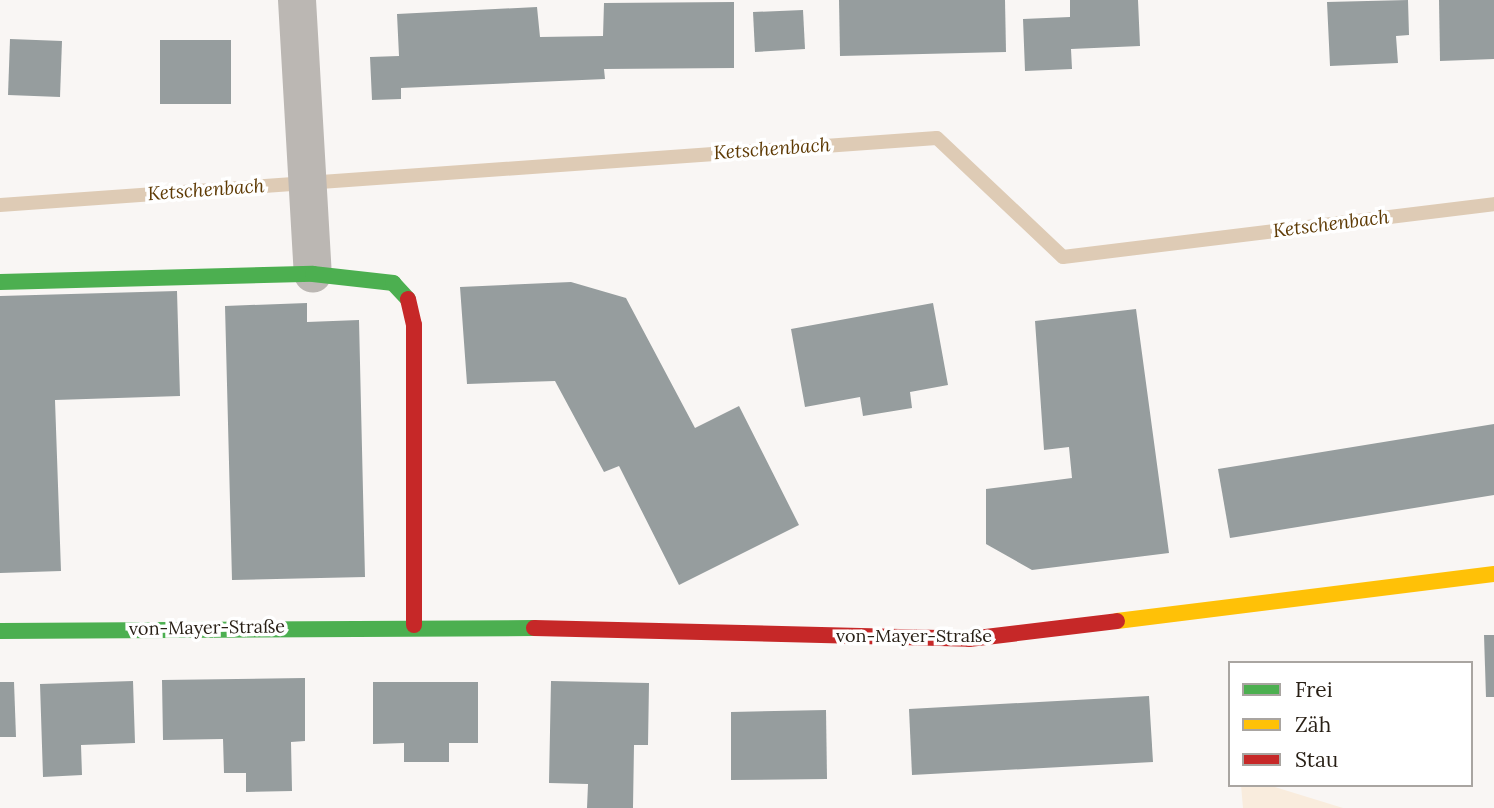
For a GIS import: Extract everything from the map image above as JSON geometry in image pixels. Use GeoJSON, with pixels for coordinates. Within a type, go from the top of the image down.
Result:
{"type":"FeatureCollection","features":[{"type":"Feature","properties":{"kind":"street"},"geometry":{"type":"LineString","coordinates":[[297,0],[313,274]]}},
{"type":"Feature","properties":{"kind":"street"},"geometry":{"type":"LineString","coordinates":[[0,282],[313,274],[376,276],[408,297],[414,325],[414,625]]}},
{"type":"Feature","properties":{"kind":"street","name":"von-Mayer-Straße"},"geometry":{"type":"LineString","coordinates":[[0,631],[414,625],[969,639],[1494,574]]}},
{"type":"Feature","properties":{"kind":"shaded area"},"geometry":{"type":"Polygon","coordinates":[[[1241,787],[1275,787],[1343,808],[1243,808],[1241,787]]]}},
{"type":"Feature","properties":{"kind":"building"},"geometry":{"type":"Polygon","coordinates":[[[839,0],[1005,0],[1006,52],[840,56],[839,0]]]}},
{"type":"Feature","properties":{"kind":"building"},"geometry":{"type":"Polygon","coordinates":[[[1070,0],[1138,0],[1140,46],[1071,49],[1072,69],[1025,71],[1023,19],[1070,17],[1070,0]]]}},
{"type":"Feature","properties":{"kind":"building"},"geometry":{"type":"Polygon","coordinates":[[[1408,0],[1409,35],[1396,36],[1398,63],[1330,66],[1327,2],[1408,0]]]}},
{"type":"Feature","properties":{"kind":"building"},"geometry":{"type":"Polygon","coordinates":[[[1439,0],[1494,0],[1494,59],[1440,61],[1439,0]]]}},
{"type":"Feature","properties":{"kind":"building"},"geometry":{"type":"Polygon","coordinates":[[[734,2],[734,68],[604,69],[605,79],[401,88],[401,99],[372,100],[370,57],[399,56],[397,14],[537,7],[540,37],[603,36],[604,3],[734,2]]]}},
{"type":"Feature","properties":{"kind":"building"},"geometry":{"type":"Polygon","coordinates":[[[803,10],[805,49],[755,52],[753,12],[803,10]]]}},
{"type":"Feature","properties":{"kind":"building"},"geometry":{"type":"Polygon","coordinates":[[[10,39],[62,41],[60,97],[8,95],[10,39]]]}},
{"type":"Feature","properties":{"kind":"building"},"geometry":{"type":"Polygon","coordinates":[[[160,40],[231,40],[231,104],[160,104],[160,40]]]}},
{"type":"Feature","properties":{"kind":"building"},"geometry":{"type":"Polygon","coordinates":[[[571,282],[626,298],[695,428],[739,406],[799,525],[679,585],[619,466],[604,472],[555,381],[467,384],[460,287],[571,282]]]}},
{"type":"Feature","properties":{"kind":"building"},"geometry":{"type":"Polygon","coordinates":[[[177,291],[180,396],[55,400],[61,571],[0,573],[0,296],[177,291]]]}},
{"type":"Feature","properties":{"kind":"building"},"geometry":{"type":"Polygon","coordinates":[[[307,303],[307,322],[359,320],[365,577],[232,580],[225,306],[307,303]]]}},
{"type":"Feature","properties":{"kind":"building"},"geometry":{"type":"Polygon","coordinates":[[[933,303],[948,385],[910,392],[912,408],[863,416],[860,397],[805,407],[791,329],[933,303]]]}},
{"type":"Feature","properties":{"kind":"building"},"geometry":{"type":"Polygon","coordinates":[[[1136,309],[1169,553],[1032,570],[986,544],[986,489],[1072,478],[1069,447],[1044,450],[1035,321],[1136,309]]]}},
{"type":"Feature","properties":{"kind":"building"},"geometry":{"type":"Polygon","coordinates":[[[1494,424],[1494,495],[1230,538],[1218,469],[1494,424]]]}},
{"type":"Feature","properties":{"kind":"building"},"geometry":{"type":"Polygon","coordinates":[[[1484,635],[1494,635],[1494,697],[1486,697],[1484,635]]]}},
{"type":"Feature","properties":{"kind":"building"},"geometry":{"type":"Polygon","coordinates":[[[305,678],[305,741],[291,742],[292,791],[246,792],[246,773],[224,773],[223,739],[163,740],[162,680],[305,678]]]}},
{"type":"Feature","properties":{"kind":"building"},"geometry":{"type":"Polygon","coordinates":[[[133,681],[135,743],[81,745],[82,775],[43,777],[40,684],[133,681]]]}},
{"type":"Feature","properties":{"kind":"building"},"geometry":{"type":"Polygon","coordinates":[[[551,681],[649,683],[648,745],[634,745],[633,808],[587,808],[588,784],[549,783],[551,681]]]}},
{"type":"Feature","properties":{"kind":"building"},"geometry":{"type":"Polygon","coordinates":[[[0,682],[14,682],[16,737],[0,737],[0,682]]]}},
{"type":"Feature","properties":{"kind":"building"},"geometry":{"type":"Polygon","coordinates":[[[373,682],[478,682],[478,743],[449,743],[449,762],[404,762],[404,743],[373,744],[373,682]]]}},
{"type":"Feature","properties":{"kind":"building"},"geometry":{"type":"Polygon","coordinates":[[[1149,696],[1153,762],[912,775],[909,709],[1149,696]]]}},
{"type":"Feature","properties":{"kind":"building"},"geometry":{"type":"Polygon","coordinates":[[[826,710],[827,779],[731,780],[731,712],[826,710]]]}},
{"type":"Feature","properties":{"kind":"waterway","name":"Ketschenbach"},"geometry":{"type":"LineString","coordinates":[[0,205],[937,138],[1063,257],[1494,204]]}},
{"type":"Feature","properties":{"kind":"traffic: fast"},"geometry":{"type":"LineString","coordinates":[[0,282],[313,274],[393,283],[408,299]]}},
{"type":"Feature","properties":{"kind":"traffic: fast"},"geometry":{"type":"LineString","coordinates":[[0,631],[534,628]]}},
{"type":"Feature","properties":{"kind":"traffic: slow"},"geometry":{"type":"LineString","coordinates":[[1117,621],[1494,574]]}},
{"type":"Feature","properties":{"kind":"traffic: jam"},"geometry":{"type":"LineString","coordinates":[[408,299],[414,325],[414,625]]}},
{"type":"Feature","properties":{"kind":"traffic: jam"},"geometry":{"type":"LineString","coordinates":[[534,628],[969,639],[1117,621]]}}]}
